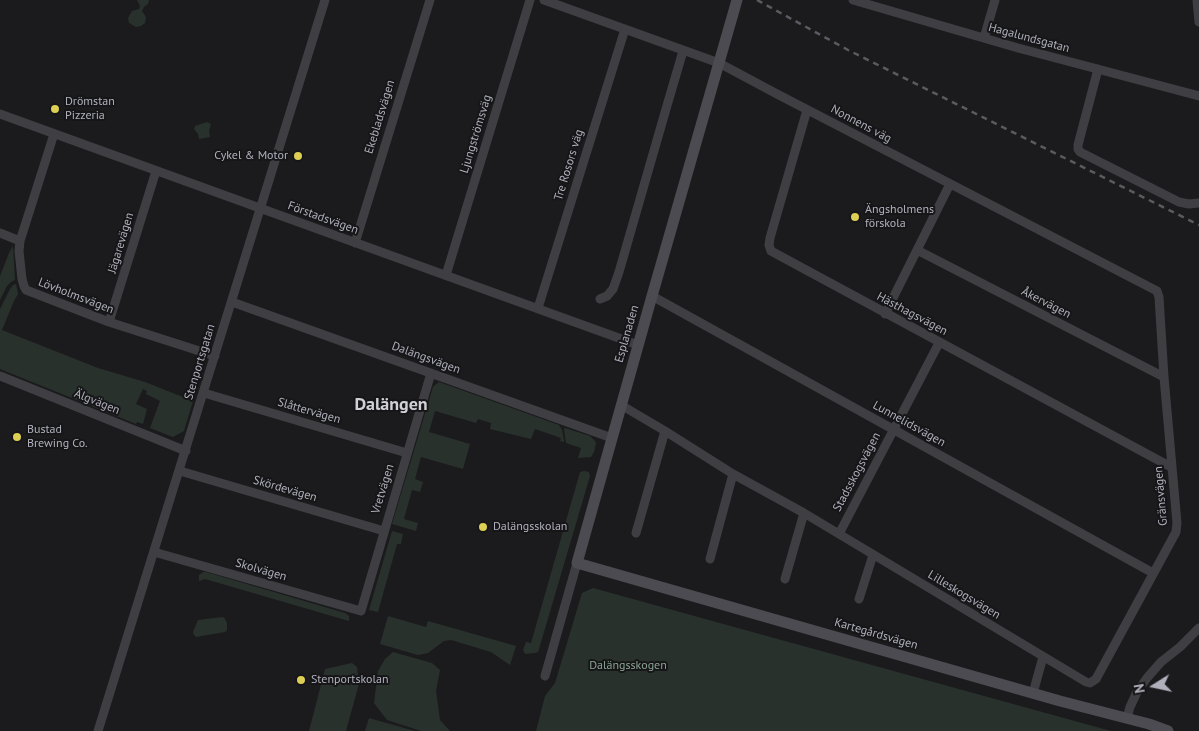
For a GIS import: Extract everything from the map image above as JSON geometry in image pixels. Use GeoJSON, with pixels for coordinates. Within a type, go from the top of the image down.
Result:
{"type":"FeatureCollection","features":[{"type":"Feature","properties":{"kind":"street","name":"Stenportsgatan"},"geometry":{"type":"LineString","coordinates":[[98,731],[326,0]]}},
{"type":"Feature","properties":{"kind":"street","name":"Ekebladsvägen"},"geometry":{"type":"LineString","coordinates":[[355,242],[430,0]]}},
{"type":"Feature","properties":{"kind":"street","name":"Ljungströmsväg"},"geometry":{"type":"LineString","coordinates":[[446,275],[530,0]]}},
{"type":"Feature","properties":{"kind":"street","name":"Nonnens väg"},"geometry":{"type":"LineString","coordinates":[[544,0],[719,63],[1158,292]]}},
{"type":"Feature","properties":{"kind":"street","name":"Esplanaden"},"geometry":{"type":"LineString","coordinates":[[545,676],[738,0]]}},
{"type":"Feature","properties":{"kind":"street","name":"Hagalundsgatan"},"geometry":{"type":"LineString","coordinates":[[853,0],[984,38],[1199,96]]}},
{"type":"Feature","properties":{"kind":"street"},"geometry":{"type":"LineString","coordinates":[[984,38],[995,0]]}},
{"type":"Feature","properties":{"kind":"street"},"geometry":{"type":"LineString","coordinates":[[1197,0],[1199,22]]}},
{"type":"Feature","properties":{"kind":"street","name":"Tre Rosors väg"},"geometry":{"type":"LineString","coordinates":[[538,308],[625,29]]}},
{"type":"Feature","properties":{"kind":"street"},"geometry":{"type":"LineString","coordinates":[[600,299],[608,296],[613,290],[684,51]]}},
{"type":"Feature","properties":{"kind":"street"},"geometry":{"type":"LineString","coordinates":[[1098,69],[1078,149],[1080,152],[1179,202],[1199,203]]}},
{"type":"Feature","properties":{"kind":"street","name":"Hästhagsvägen"},"geometry":{"type":"LineString","coordinates":[[807,110],[768,245],[770,249],[939,343],[1171,467]]}},
{"type":"Feature","properties":{"kind":"street","name":"Förstadsvägen"},"geometry":{"type":"LineString","coordinates":[[0,114],[638,345]]}},
{"type":"Feature","properties":{"kind":"street","name":"Lövholmsvägen"},"geometry":{"type":"LineString","coordinates":[[54,134],[20,241],[19,251],[22,279],[26,290],[109,322],[215,356]]}},
{"type":"Feature","properties":{"kind":"street","name":"Jägarevägen"},"geometry":{"type":"LineString","coordinates":[[109,322],[156,171]]}},
{"type":"Feature","properties":{"kind":"street"},"geometry":{"type":"LineString","coordinates":[[886,314],[950,184]]}},
{"type":"Feature","properties":{"kind":"street"},"geometry":{"type":"LineString","coordinates":[[0,233],[20,241]]}},
{"type":"Feature","properties":{"kind":"street","name":"Åkervägen"},"geometry":{"type":"LineString","coordinates":[[917,250],[1164,377]]}},
{"type":"Feature","properties":{"kind":"street","name":"Gränsvägen"},"geometry":{"type":"LineString","coordinates":[[1096,679],[1177,528],[1158,292]]}},
{"type":"Feature","properties":{"kind":"street","name":"Lunnelidsvägen"},"geometry":{"type":"LineString","coordinates":[[652,296],[1153,573]]}},
{"type":"Feature","properties":{"kind":"street","name":"Dalängsvägen"},"geometry":{"type":"LineString","coordinates":[[232,302],[612,438]]}},
{"type":"Feature","properties":{"kind":"street","name":"Stadsskogsvägen"},"geometry":{"type":"LineString","coordinates":[[839,534],[939,343]]}},
{"type":"Feature","properties":{"kind":"street","name":"Vretvägen"},"geometry":{"type":"LineString","coordinates":[[361,612],[431,373]]}},
{"type":"Feature","properties":{"kind":"street","name":"Älgvägen"},"geometry":{"type":"LineString","coordinates":[[0,376],[186,451]]}},
{"type":"Feature","properties":{"kind":"street","name":"Slåttervägen"},"geometry":{"type":"LineString","coordinates":[[204,393],[407,453]]}},
{"type":"Feature","properties":{"kind":"street","name":"Lilleskogsvägen"},"geometry":{"type":"LineString","coordinates":[[621,405],[665,430],[733,474],[804,513],[1042,657],[1086,682],[1090,683],[1096,679]]}},
{"type":"Feature","properties":{"kind":"street"},"geometry":{"type":"LineString","coordinates":[[636,533],[665,430]]}},
{"type":"Feature","properties":{"kind":"street","name":"Skördevägen"},"geometry":{"type":"LineString","coordinates":[[180,471],[384,531]]}},
{"type":"Feature","properties":{"kind":"street"},"geometry":{"type":"LineString","coordinates":[[710,559],[733,474]]}},
{"type":"Feature","properties":{"kind":"street"},"geometry":{"type":"LineString","coordinates":[[785,579],[804,513]]}},
{"type":"Feature","properties":{"kind":"street","name":"Skolvägen"},"geometry":{"type":"LineString","coordinates":[[154,552],[361,612]]}},
{"type":"Feature","properties":{"kind":"street"},"geometry":{"type":"LineString","coordinates":[[859,599],[873,555]]}},
{"type":"Feature","properties":{"kind":"street","name":"Kartegårdsvägen"},"geometry":{"type":"LineString","coordinates":[[577,563],[1033,693],[1149,724],[1168,731]]}},
{"type":"Feature","properties":{"kind":"street"},"geometry":{"type":"LineString","coordinates":[[1127,718],[1146,678],[1161,662],[1180,648],[1199,628]]}},
{"type":"Feature","properties":{"kind":"street"},"geometry":{"type":"LineString","coordinates":[[1033,693],[1042,657]]}},
{"type":"Feature","properties":{"kind":"green space"},"geometry":{"type":"Polygon","coordinates":[[[137,0],[149,0],[142,11],[146,17],[145,23],[136,27],[129,23],[128,18],[132,11],[139,9],[140,6],[137,0]]]}},
{"type":"Feature","properties":{"kind":"green space"},"geometry":{"type":"Polygon","coordinates":[[[207,122],[211,124],[209,130],[210,137],[199,139],[194,129],[195,126],[207,122]]]}},
{"type":"Feature","properties":{"kind":"green space"},"geometry":{"type":"Polygon","coordinates":[[[13,246],[15,280],[7,286],[0,300],[0,276],[13,246]]]}},
{"type":"Feature","properties":{"kind":"green space"},"geometry":{"type":"Polygon","coordinates":[[[16,284],[18,294],[2,330],[98,368],[145,382],[193,401],[184,431],[173,437],[150,428],[160,401],[146,394],[147,391],[143,389],[136,404],[147,409],[143,424],[137,422],[136,424],[0,369],[0,309],[10,289],[16,284]]]}},
{"type":"Feature","properties":{"kind":"green space"},"geometry":{"type":"Polygon","coordinates":[[[439,382],[559,425],[564,442],[560,441],[561,438],[535,429],[531,439],[490,429],[491,423],[478,419],[476,423],[435,411],[429,432],[470,444],[463,469],[421,457],[415,479],[423,482],[420,492],[412,490],[404,519],[418,523],[416,531],[392,524],[433,387],[439,382]]]}},
{"type":"Feature","properties":{"kind":"green space"},"geometry":{"type":"Polygon","coordinates":[[[565,428],[590,436],[595,441],[594,452],[591,457],[578,458],[581,448],[566,443],[565,428]]]}},
{"type":"Feature","properties":{"kind":"green space"},"geometry":{"type":"Polygon","coordinates":[[[580,472],[589,472],[590,476],[539,649],[538,652],[525,654],[523,650],[526,642],[531,643],[580,472]]]}},
{"type":"Feature","properties":{"kind":"green space"},"geometry":{"type":"Polygon","coordinates":[[[392,531],[403,534],[401,544],[397,544],[378,612],[369,610],[392,531]]]}},
{"type":"Feature","properties":{"kind":"green space"},"geometry":{"type":"Polygon","coordinates":[[[203,572],[345,613],[349,616],[349,621],[205,579],[199,581],[199,575],[203,572]]]}},
{"type":"Feature","properties":{"kind":"green space","name":"Dalängsskogen"},"geometry":{"type":"Polygon","coordinates":[[[593,588],[1111,731],[536,731],[545,696],[555,683],[582,593],[593,588]]]}},
{"type":"Feature","properties":{"kind":"green space"},"geometry":{"type":"Polygon","coordinates":[[[388,616],[426,627],[428,621],[516,646],[510,665],[491,652],[451,640],[444,641],[428,653],[418,655],[380,644],[388,616]]]}},
{"type":"Feature","properties":{"kind":"green space"},"geometry":{"type":"Polygon","coordinates":[[[223,617],[227,623],[227,630],[225,632],[196,637],[194,635],[193,632],[198,620],[223,617]]]}},
{"type":"Feature","properties":{"kind":"green space"},"geometry":{"type":"Polygon","coordinates":[[[393,652],[432,663],[440,670],[436,691],[440,720],[450,731],[421,731],[387,720],[374,703],[378,671],[385,659],[393,652]]]}},
{"type":"Feature","properties":{"kind":"green space"},"geometry":{"type":"Polygon","coordinates":[[[352,663],[357,667],[359,684],[346,731],[309,731],[325,669],[352,663]]]}},
{"type":"Feature","properties":{"kind":"green space"},"geometry":{"type":"Polygon","coordinates":[[[369,718],[415,731],[365,731],[369,718]]]}},
{"type":"Feature","properties":{"kind":"railway"},"geometry":{"type":"LineString","coordinates":[[757,0],[848,50],[1199,225]]}},
{"type":"Feature","properties":{"kind":"place","name":"Drömstan Pizzeria"},"geometry":{"type":"Point","coordinates":[55,109]}},
{"type":"Feature","properties":{"kind":"place","name":"Cykel & Motor"},"geometry":{"type":"Point","coordinates":[298,156]}},
{"type":"Feature","properties":{"kind":"place","name":"Ängsholmens förskola"},"geometry":{"type":"Point","coordinates":[855,217]}},
{"type":"Feature","properties":{"kind":"place","name":"Bustad Brewing Co."},"geometry":{"type":"Point","coordinates":[17,437]}},
{"type":"Feature","properties":{"kind":"place","name":"Dalängsskolan"},"geometry":{"type":"Point","coordinates":[483,527]}},
{"type":"Feature","properties":{"kind":"place","name":"Stenportskolan"},"geometry":{"type":"Point","coordinates":[301,680]}},
{"type":"Feature","properties":{"kind":"district","name":"Dalängen"},"geometry":{"type":"Point","coordinates":[391,405]}}]}
